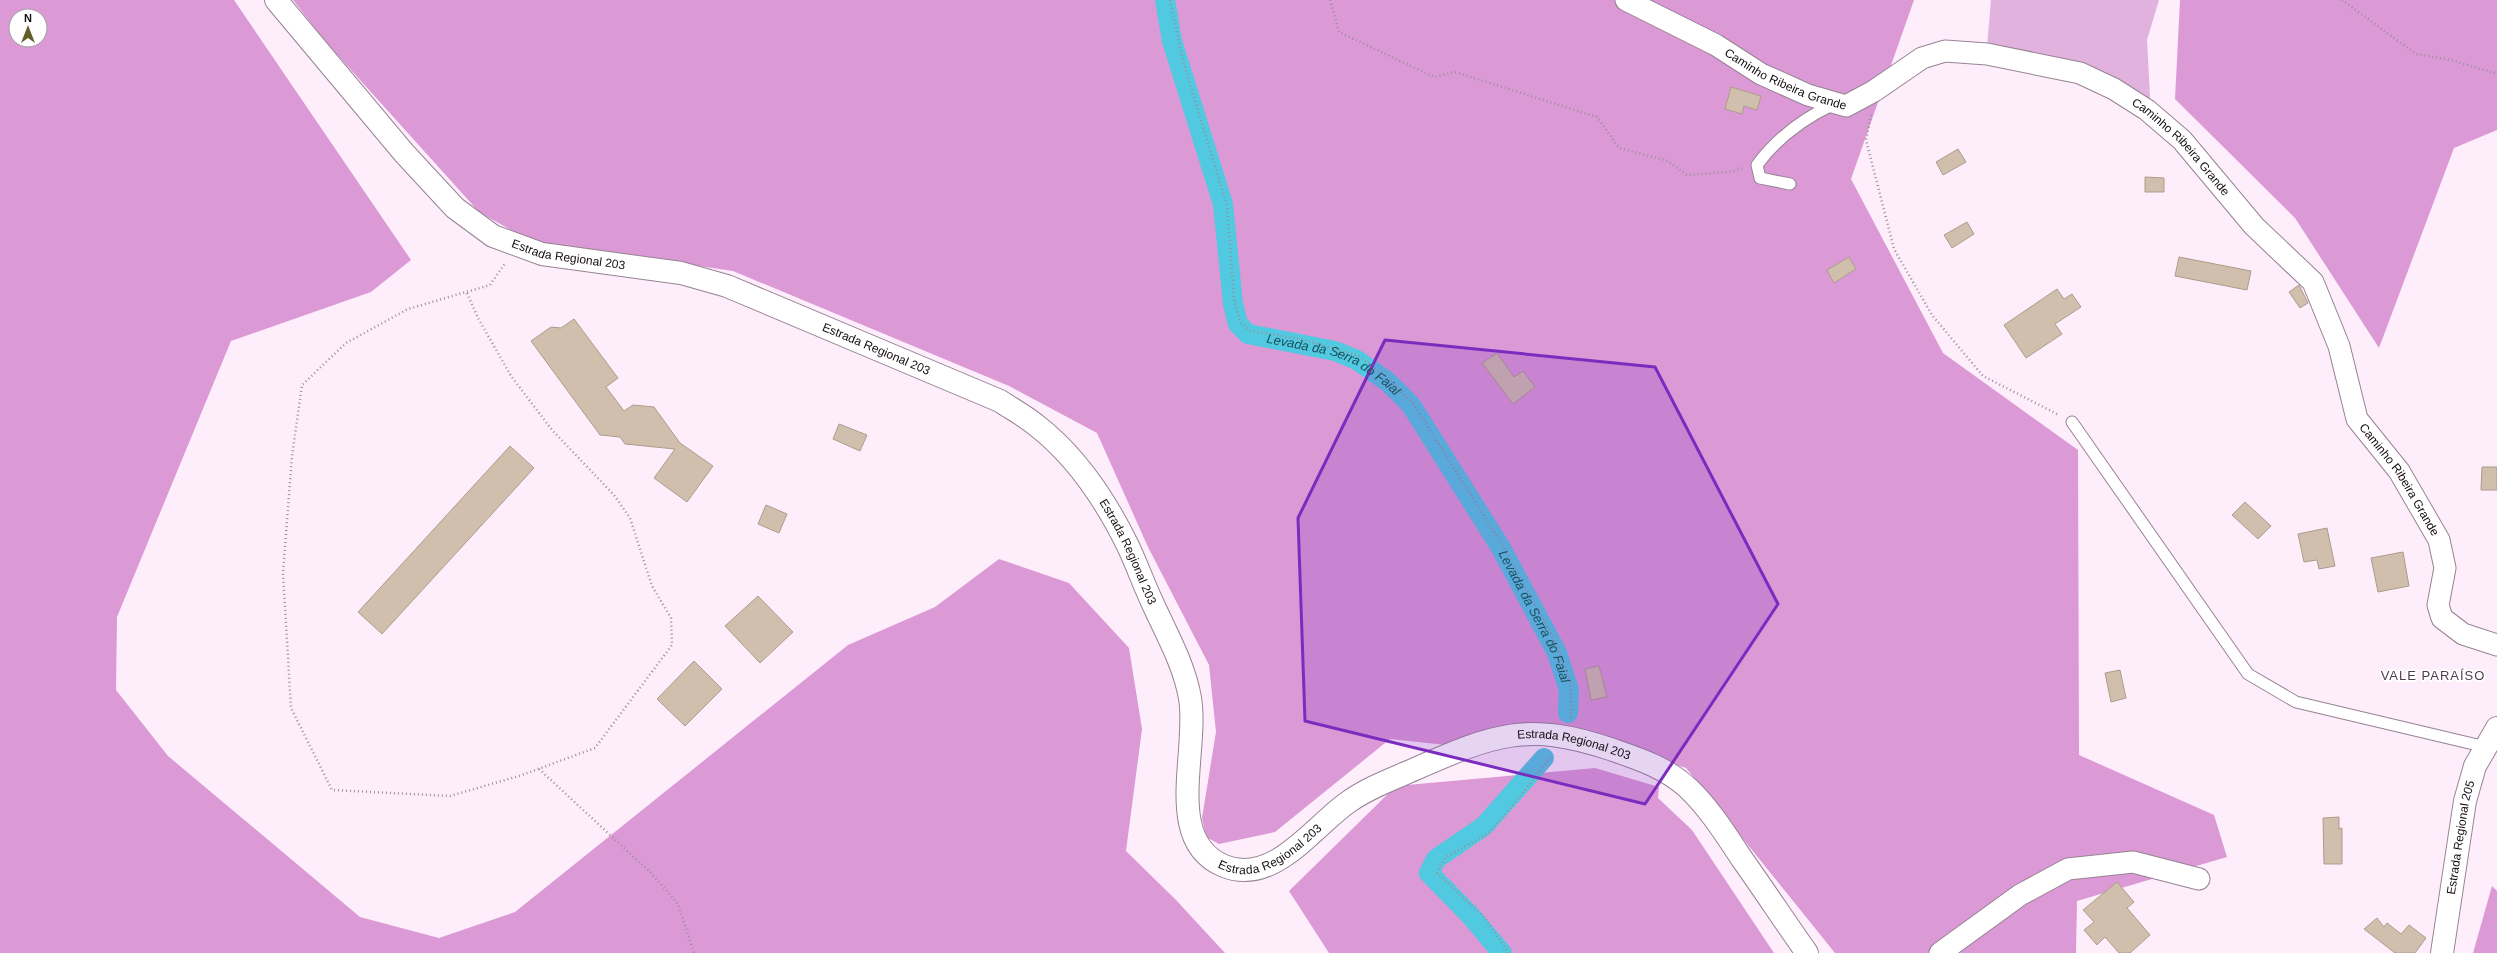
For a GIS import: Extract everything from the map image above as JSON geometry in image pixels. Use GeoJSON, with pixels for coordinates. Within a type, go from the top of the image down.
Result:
{"type":"FeatureCollection","features":[{"type":"Feature","properties":{"kind":"main road","name":"Estrada Regional 203"},"geometry":{"type":"LineString","coordinates":[[276,0],[404,153],[455,208],[476,226],[512,245],[542,254],[681,273],[727,286],[1000,401],[1038,426],[1078,466],[1103,501],[1128,545],[1177,653],[1186,683],[1193,725],[1187,817],[1194,838],[1201,851],[1212,860],[1227,868],[1251,870],[1264,867],[1295,846],[1348,801],[1465,747],[1501,736],[1532,733],[1563,735],[1648,762],[1663,769],[1688,788],[1716,821],[1807,953]]}},
{"type":"Feature","properties":{"kind":"main road","name":"Estrada Regional 205"},"geometry":{"type":"LineString","coordinates":[[2442,953],[2465,801],[2475,766],[2497,728]]}},
{"type":"Feature","properties":{"kind":"street","name":"Caminho Ribeira Grande"},"geometry":{"type":"LineString","coordinates":[[1626,0],[1716,45],[1761,74],[1808,95],[1846,106],[1874,91],[1922,58],[1945,51],[1987,54],[2080,73],[2114,89],[2146,110],[2182,140],[2254,226],[2313,282],[2339,346],[2357,419],[2399,471],[2439,540],[2445,568],[2438,605],[2442,618],[2463,634],[2497,645]]}},
{"type":"Feature","properties":{"kind":"street"},"geometry":{"type":"LineString","coordinates":[[1940,953],[2020,895],[2068,869],[2133,862],[2199,879]]}},
{"type":"Feature","properties":{"kind":"lane"},"geometry":{"type":"LineString","coordinates":[[1790,184],[1760,178],[1757,165],[1767,151],[1809,115],[1836,103]]}},
{"type":"Feature","properties":{"kind":"lane"},"geometry":{"type":"LineString","coordinates":[[2072,422],[2248,674],[2296,702],[2486,747]]}},
{"type":"Feature","properties":{"kind":"path"},"geometry":{"type":"LineString","coordinates":[[1170,0],[1183,61],[1227,205],[1234,299],[1240,322],[1251,331],[1301,339],[1359,356],[1383,374],[1413,403],[1502,543],[1552,635],[1570,681],[1572,711],[1563,735],[1549,760],[1489,833],[1446,857],[1437,874],[1484,917],[1509,953]]}},
{"type":"Feature","properties":{"kind":"path"},"geometry":{"type":"LineString","coordinates":[[1330,0],[1339,32],[1434,77],[1455,72],[1597,117],[1619,148],[1668,161],[1687,175],[1729,172],[1757,165]]}},
{"type":"Feature","properties":{"kind":"path"},"geometry":{"type":"LineString","coordinates":[[2342,0],[2416,54],[2451,60],[2497,74]]}},
{"type":"Feature","properties":{"kind":"path"},"geometry":{"type":"LineString","coordinates":[[1874,91],[1866,140],[1894,249],[1932,315],[1983,376],[2072,422]]}},
{"type":"Feature","properties":{"kind":"path"},"geometry":{"type":"LineString","coordinates":[[467,293],[478,318],[511,376],[552,430],[614,495],[630,518],[652,586],[671,618],[672,645],[595,748],[539,769],[450,796],[332,790],[291,708],[283,574],[292,456],[302,385],[346,343],[408,309],[467,293],[490,285],[504,268],[512,245]]}},
{"type":"Feature","properties":{"kind":"path"},"geometry":{"type":"LineString","coordinates":[[539,769],[651,874],[678,904],[694,953]]}},
{"type":"Feature","properties":{"kind":"highlighted area"},"geometry":{"type":"Polygon","coordinates":[[[1385,340],[1655,367],[1778,604],[1645,804],[1305,721],[1298,518],[1385,340]]]}},
{"type":"Feature","properties":{"kind":"shaded area"},"geometry":{"type":"Polygon","coordinates":[[[0,0],[234,0],[411,260],[371,292],[231,341],[117,617],[116,690],[168,756],[360,917],[439,938],[515,912],[848,645],[935,607],[999,559],[1069,583],[1129,648],[1142,729],[1126,851],[1176,900],[1225,953],[0,953],[0,0]]]}},
{"type":"Feature","properties":{"kind":"shaded area"},"geometry":{"type":"Polygon","coordinates":[[[293,0],[1914,0],[1851,179],[1943,353],[2078,450],[2079,755],[2214,815],[2227,857],[2077,901],[2076,953],[1835,953],[1686,768],[1560,732],[1465,747],[1390,739],[1275,832],[1219,844],[1206,837],[1202,818],[1216,732],[1209,665],[1148,547],[1097,433],[1009,386],[733,271],[532,242],[479,212],[324,40],[293,0]]]}},
{"type":"Feature","properties":{"kind":"shaded area"},"geometry":{"type":"Polygon","coordinates":[[[1991,0],[2159,0],[2147,40],[2151,115],[2082,66],[1987,46],[1991,0]]]}},
{"type":"Feature","properties":{"kind":"shaded area"},"geometry":{"type":"Polygon","coordinates":[[[2180,0],[2497,0],[2497,130],[2454,148],[2379,348],[2295,218],[2175,99],[2180,0]]]}},
{"type":"Feature","properties":{"kind":"shaded area"},"geometry":{"type":"Polygon","coordinates":[[[1595,768],[1659,787],[1658,798],[1692,830],[1774,953],[1329,953],[1289,891],[1396,786],[1595,768]]]}},
{"type":"Feature","properties":{"kind":"shaded area"},"geometry":{"type":"Polygon","coordinates":[[[2492,886],[2497,891],[2497,953],[2473,953],[2492,886]]]}},
{"type":"Feature","properties":{"kind":"building"},"geometry":{"type":"Polygon","coordinates":[[[1731,87],[1761,96],[1757,110],[1744,106],[1742,114],[1725,109],[1731,87]]]}},
{"type":"Feature","properties":{"kind":"building"},"geometry":{"type":"Polygon","coordinates":[[[1958,149],[1966,162],[1943,175],[1936,162],[1958,149]]]}},
{"type":"Feature","properties":{"kind":"building"},"geometry":{"type":"Polygon","coordinates":[[[2145,177],[2164,178],[2164,192],[2145,192],[2145,177]]]}},
{"type":"Feature","properties":{"kind":"building"},"geometry":{"type":"Polygon","coordinates":[[[1967,222],[1974,234],[1952,248],[1944,235],[1967,222]]]}},
{"type":"Feature","properties":{"kind":"building"},"geometry":{"type":"Polygon","coordinates":[[[1849,257],[1856,269],[1834,283],[1827,270],[1849,257]]]}},
{"type":"Feature","properties":{"kind":"building"},"geometry":{"type":"Polygon","coordinates":[[[2179,257],[2251,271],[2247,290],[2175,276],[2179,257]]]}},
{"type":"Feature","properties":{"kind":"building"},"geometry":{"type":"Polygon","coordinates":[[[2299,285],[2308,303],[2300,308],[2289,292],[2299,285]]]}},
{"type":"Feature","properties":{"kind":"building"},"geometry":{"type":"Polygon","coordinates":[[[2057,289],[2064,299],[2072,294],[2081,307],[2055,324],[2062,334],[2026,358],[2004,325],[2057,289]]]}},
{"type":"Feature","properties":{"kind":"building"},"geometry":{"type":"Polygon","coordinates":[[[574,319],[618,378],[606,387],[624,411],[633,405],[654,407],[680,443],[713,466],[687,502],[654,478],[675,449],[625,444],[620,437],[600,435],[531,341],[551,327],[561,328],[574,319]]]}},
{"type":"Feature","properties":{"kind":"building"},"geometry":{"type":"Polygon","coordinates":[[[1497,353],[1514,377],[1523,371],[1535,387],[1513,404],[1482,363],[1497,353]]]}},
{"type":"Feature","properties":{"kind":"building"},"geometry":{"type":"Polygon","coordinates":[[[839,424],[867,435],[860,451],[833,439],[839,424]]]}},
{"type":"Feature","properties":{"kind":"building"},"geometry":{"type":"Polygon","coordinates":[[[510,446],[534,468],[382,634],[358,612],[510,446]]]}},
{"type":"Feature","properties":{"kind":"building"},"geometry":{"type":"Polygon","coordinates":[[[2482,467],[2497,467],[2497,490],[2481,490],[2482,467]]]}},
{"type":"Feature","properties":{"kind":"building"},"geometry":{"type":"Polygon","coordinates":[[[2245,502],[2271,526],[2258,539],[2232,515],[2245,502]]]}},
{"type":"Feature","properties":{"kind":"building"},"geometry":{"type":"Polygon","coordinates":[[[766,505],[787,514],[779,533],[758,524],[766,505]]]}},
{"type":"Feature","properties":{"kind":"building"},"geometry":{"type":"Polygon","coordinates":[[[2327,528],[2335,566],[2319,569],[2317,560],[2304,562],[2298,534],[2327,528]]]}},
{"type":"Feature","properties":{"kind":"building"},"geometry":{"type":"Polygon","coordinates":[[[2403,552],[2409,586],[2378,592],[2371,558],[2403,552]]]}},
{"type":"Feature","properties":{"kind":"building"},"geometry":{"type":"Polygon","coordinates":[[[758,596],[793,632],[760,663],[725,626],[758,596]]]}},
{"type":"Feature","properties":{"kind":"building"},"geometry":{"type":"Polygon","coordinates":[[[694,661],[722,689],[685,726],[657,699],[694,661]]]}},
{"type":"Feature","properties":{"kind":"building"},"geometry":{"type":"Polygon","coordinates":[[[1599,666],[1607,697],[1591,700],[1585,669],[1599,666]]]}},
{"type":"Feature","properties":{"kind":"building"},"geometry":{"type":"Polygon","coordinates":[[[2120,670],[2126,698],[2111,702],[2105,673],[2120,670]]]}},
{"type":"Feature","properties":{"kind":"building"},"geometry":{"type":"Polygon","coordinates":[[[2339,817],[2339,829],[2342,828],[2342,864],[2324,864],[2323,818],[2339,817]]]}},
{"type":"Feature","properties":{"kind":"building"},"geometry":{"type":"Polygon","coordinates":[[[2117,882],[2134,902],[2127,908],[2150,935],[2130,953],[2119,953],[2105,937],[2097,945],[2084,930],[2094,922],[2083,910],[2117,882]]]}},
{"type":"Feature","properties":{"kind":"building"},"geometry":{"type":"Polygon","coordinates":[[[2377,918],[2384,927],[2387,923],[2401,934],[2409,925],[2426,938],[2415,953],[2395,953],[2364,929],[2377,918]]]}},
{"type":"Feature","properties":{"kind":"waterway","name":"Levada da Serra do Faial"},"geometry":{"type":"LineString","coordinates":[[1165,0],[1172,41],[1223,204],[1233,304],[1238,324],[1248,334],[1335,351],[1357,360],[1388,382],[1411,405],[1501,548],[1557,653],[1569,690],[1568,713]]}},
{"type":"Feature","properties":{"kind":"waterway","name":"Levada da Serra do Faial"},"geometry":{"type":"LineString","coordinates":[[1502,953],[1471,916],[1429,873],[1436,859],[1484,826],[1544,758]]}},
{"type":"Feature","properties":{"kind":"district","name":"VALE PARAÍSO"},"geometry":{"type":"Point","coordinates":[2433,675]}}]}
